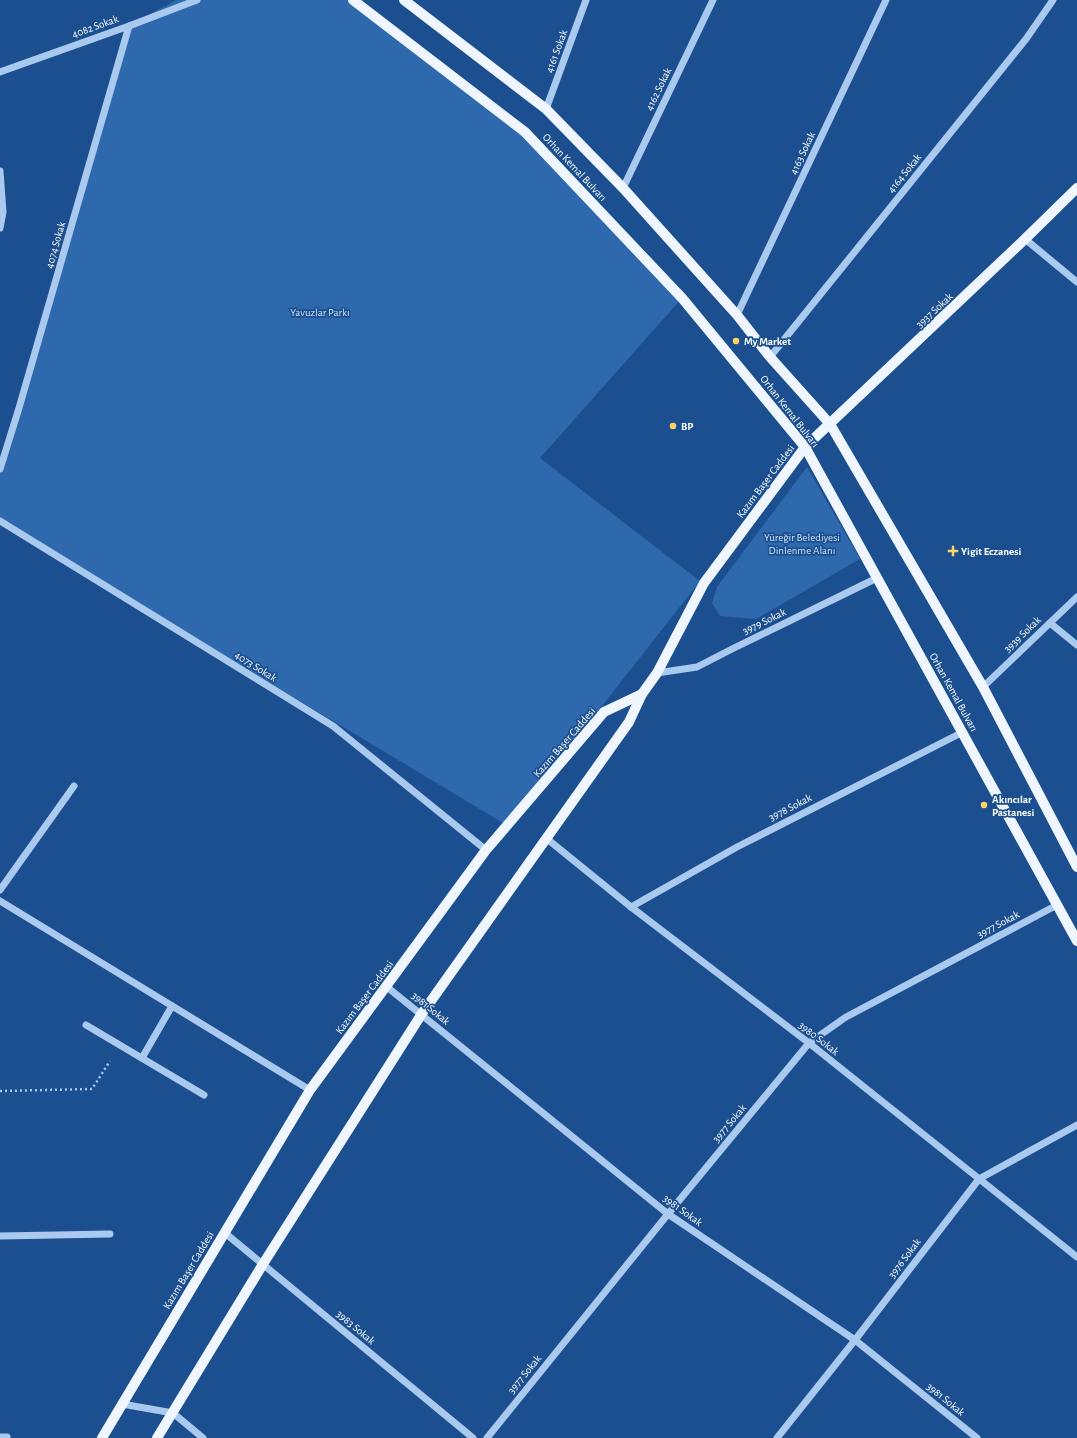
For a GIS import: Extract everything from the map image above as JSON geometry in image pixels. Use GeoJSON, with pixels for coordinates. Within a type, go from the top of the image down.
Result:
{"type":"FeatureCollection","features":[{"type":"Feature","properties":{"kind":"main road","name":"Orhan Kemal Bulvarı"},"geometry":{"type":"LineString","coordinates":[[353,0],[525,132],[682,298],[805,447],[1077,941]]}},
{"type":"Feature","properties":{"kind":"main road","name":"Orhan Kemal Bulvarı"},"geometry":{"type":"LineString","coordinates":[[404,0],[546,109],[623,188],[737,315],[770,357],[830,424],[983,687],[1077,867]]}},
{"type":"Feature","properties":{"kind":"main road","name":"3937 Sokak"},"geometry":{"type":"LineString","coordinates":[[805,447],[1026,239],[1077,188]]}},
{"type":"Feature","properties":{"kind":"main road","name":"Kazım Başer Caddesi"},"geometry":{"type":"LineString","coordinates":[[102,1438],[310,1090],[486,850],[604,712],[642,694],[657,673],[704,583],[805,447]]}},
{"type":"Feature","properties":{"kind":"main road"},"geometry":{"type":"LineString","coordinates":[[157,1438],[262,1264],[421,1015],[628,722],[642,694]]}},
{"type":"Feature","properties":{"kind":"street","name":"4082 Sokak"},"geometry":{"type":"LineString","coordinates":[[0,72],[197,0]]}},
{"type":"Feature","properties":{"kind":"street","name":"4161 Sokak"},"geometry":{"type":"LineString","coordinates":[[546,109],[586,0]]}},
{"type":"Feature","properties":{"kind":"street","name":"4162 Sokak"},"geometry":{"type":"LineString","coordinates":[[623,188],[713,0]]}},
{"type":"Feature","properties":{"kind":"street","name":"4163 Sokak"},"geometry":{"type":"LineString","coordinates":[[737,315],[886,0]]}},
{"type":"Feature","properties":{"kind":"street","name":"4164 Sokak"},"geometry":{"type":"LineString","coordinates":[[770,357],[1026,39],[1053,0]]}},
{"type":"Feature","properties":{"kind":"street","name":"4074 Sokak"},"geometry":{"type":"LineString","coordinates":[[0,469],[3,448],[19,408],[129,26]]}},
{"type":"Feature","properties":{"kind":"street"},"geometry":{"type":"LineString","coordinates":[[0,171],[2,212],[0,228]]}},
{"type":"Feature","properties":{"kind":"street"},"geometry":{"type":"LineString","coordinates":[[1026,239],[1077,282]]}},
{"type":"Feature","properties":{"kind":"street","name":"4073 Sokak"},"geometry":{"type":"LineString","coordinates":[[0,521],[333,726],[486,850]]}},
{"type":"Feature","properties":{"kind":"street","name":"3979 Sokak"},"geometry":{"type":"LineString","coordinates":[[657,673],[697,667],[877,578]]}},
{"type":"Feature","properties":{"kind":"street","name":"3939 Sokak"},"geometry":{"type":"LineString","coordinates":[[983,687],[1077,597]]}},
{"type":"Feature","properties":{"kind":"street"},"geometry":{"type":"LineString","coordinates":[[1050,623],[1077,645]]}},
{"type":"Feature","properties":{"kind":"street","name":"3978 Sokak"},"geometry":{"type":"LineString","coordinates":[[631,906],[737,847],[962,732]]}},
{"type":"Feature","properties":{"kind":"street"},"geometry":{"type":"LineString","coordinates":[[0,890],[74,786]]}},
{"type":"Feature","properties":{"kind":"street","name":"3980 Sokak"},"geometry":{"type":"LineString","coordinates":[[546,838],[631,906],[809,1043],[1077,1257]]}},
{"type":"Feature","properties":{"kind":"street"},"geometry":{"type":"LineString","coordinates":[[0,900],[310,1090]]}},
{"type":"Feature","properties":{"kind":"street","name":"3977 Sokak"},"geometry":{"type":"LineString","coordinates":[[487,1438],[668,1214],[809,1043],[846,1017],[1057,905]]}},
{"type":"Feature","properties":{"kind":"street","name":"3981 Sokak"},"geometry":{"type":"LineString","coordinates":[[387,986],[668,1214],[855,1340],[977,1438]]}},
{"type":"Feature","properties":{"kind":"street"},"geometry":{"type":"LineString","coordinates":[[142,1058],[172,1006]]}},
{"type":"Feature","properties":{"kind":"street"},"geometry":{"type":"LineString","coordinates":[[86,1025],[204,1095]]}},
{"type":"Feature","properties":{"kind":"street","name":"3976 Sokak"},"geometry":{"type":"LineString","coordinates":[[777,1438],[855,1340],[979,1179],[1077,1125]]}},
{"type":"Feature","properties":{"kind":"street","name":"3983 Sokak"},"geometry":{"type":"LineString","coordinates":[[224,1233],[473,1438]]}},
{"type":"Feature","properties":{"kind":"street"},"geometry":{"type":"LineString","coordinates":[[0,1236],[110,1234]]}},
{"type":"Feature","properties":{"kind":"street"},"geometry":{"type":"LineString","coordinates":[[122,1404],[173,1413],[203,1438]]}},
{"type":"Feature","properties":{"kind":"path"},"geometry":{"type":"LineString","coordinates":[[0,1091],[92,1089],[120,1045]]}},
{"type":"Feature","properties":{"kind":"green space","name":"Yavuzlar Parkı"},"geometry":{"type":"Polygon","coordinates":[[[176,0],[348,0],[525,132],[682,298],[540,458],[700,581],[508,826],[0,521],[0,466],[129,26],[176,0]]]}},
{"type":"Feature","properties":{"kind":"green space","name":"Yüreğir Belediyesi Dinlenme Alanı"},"geometry":{"type":"Polygon","coordinates":[[[807,467],[860,559],[756,619],[720,616],[712,603],[717,587],[807,467]]]}},
{"type":"Feature","properties":{"kind":"place","name":"My Market"},"geometry":{"type":"Point","coordinates":[736,341]}},
{"type":"Feature","properties":{"kind":"place","name":"BP"},"geometry":{"type":"Point","coordinates":[673,426]}},
{"type":"Feature","properties":{"kind":"place","name":"Yigit Eczanesi"},"geometry":{"type":"Point","coordinates":[953,551]}},
{"type":"Feature","properties":{"kind":"place","name":"Akıncılar Pastanesi"},"geometry":{"type":"Point","coordinates":[984,805]}}]}
